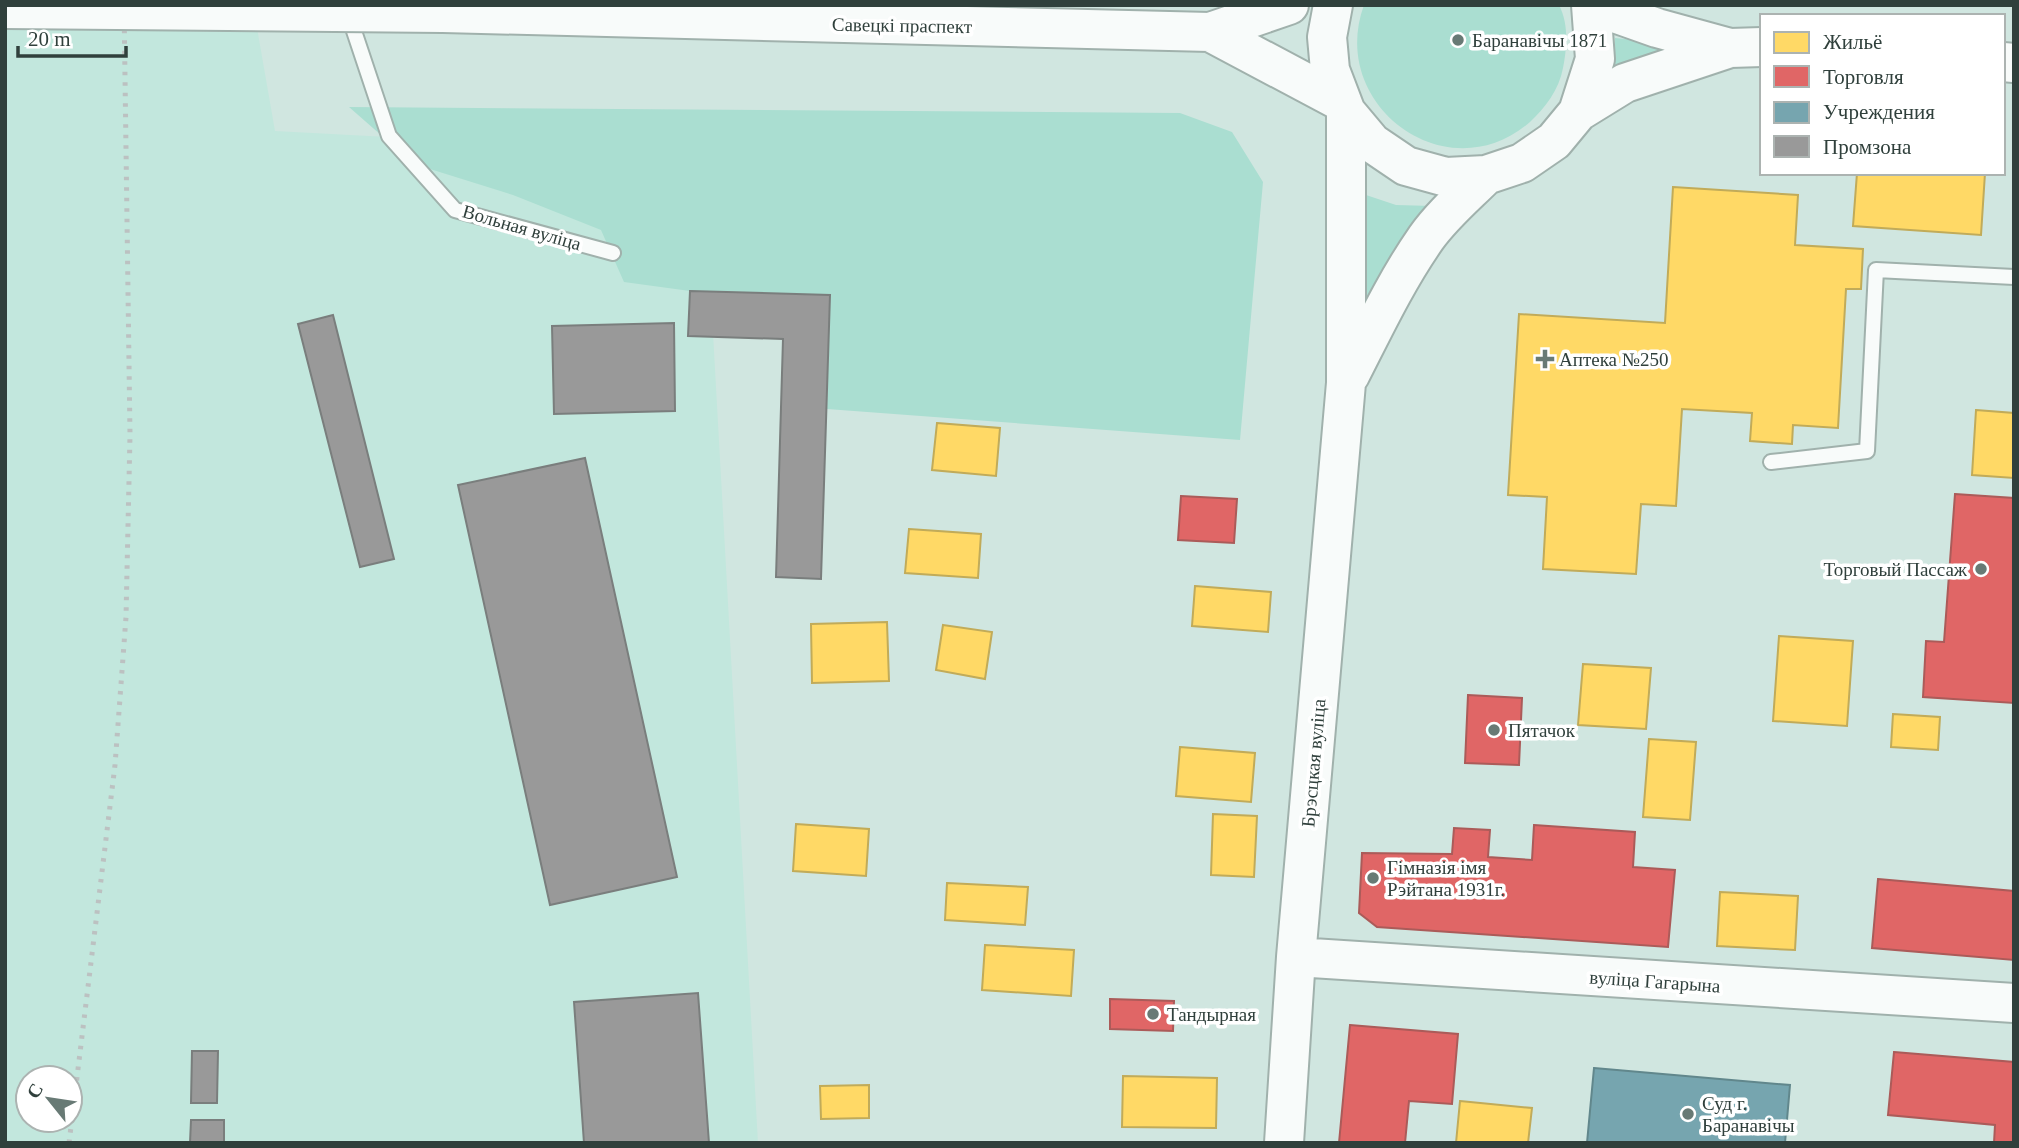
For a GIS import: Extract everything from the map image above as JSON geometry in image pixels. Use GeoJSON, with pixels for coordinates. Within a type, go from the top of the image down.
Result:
{"type":"FeatureCollection","features":[{"type":"Feature","properties":{"kind":"main road","name":"Савецкі праспект"},"geometry":{"type":"LineString","coordinates":[[5,9],[443,13],[1210,32],[1289,5]]}},
{"type":"Feature","properties":{"kind":"main road"},"geometry":{"type":"LineString","coordinates":[[1333,5],[1327,37],[1330,70],[1343,106],[1372,143],[1406,166],[1446,177],[1486,176],[1522,163],[1553,141],[1578,112],[1625,83],[1746,48]]}},
{"type":"Feature","properties":{"kind":"main road"},"geometry":{"type":"LineString","coordinates":[[1578,112],[1595,60],[1592,5],[1657,28],[1746,48]]}},
{"type":"Feature","properties":{"kind":"main road","name":"Савецкі праспект"},"geometry":{"type":"LineString","coordinates":[[1210,32],[1343,106]]}},
{"type":"Feature","properties":{"kind":"main road","name":"Брэсцкая вуліца"},"geometry":{"type":"LineString","coordinates":[[1284,1143],[1296,957],[1346,383],[1343,106]]}},
{"type":"Feature","properties":{"kind":"main road","name":"Брэсцкая вуліца"},"geometry":{"type":"LineString","coordinates":[[1346,383],[1389,297],[1427,237],[1486,176]]}},
{"type":"Feature","properties":{"kind":"main road","name":"вуліца Гагарына"},"geometry":{"type":"LineString","coordinates":[[1296,957],[2014,1003]]}},
{"type":"Feature","properties":{"kind":"lane","name":"Вольная вуліца"},"geometry":{"type":"LineString","coordinates":[[345,5],[389,136],[455,210],[613,253]]}},
{"type":"Feature","properties":{"kind":"lane"},"geometry":{"type":"LineString","coordinates":[[1771,462],[1867,451],[1876,270],[2014,277]]}},
{"type":"Feature","properties":{"kind":"shaded area"},"geometry":{"type":"Polygon","coordinates":[[[5,5],[253,5],[275,131],[725,155],[710,279],[758,1143],[5,1143],[5,5]]]}},
{"type":"Feature","properties":{"kind":"shaded area"},"geometry":{"type":"Polygon","coordinates":[[[1364,5],[1559,5],[1566,36],[1561,76],[1555,91],[1530,122],[1498,142],[1464,148],[1432,143],[1402,128],[1379,105],[1363,76],[1357,42],[1364,5]]]}},
{"type":"Feature","properties":{"kind":"shaded area"},"geometry":{"type":"Polygon","coordinates":[[[1615,38],[1688,45],[1612,76],[1615,38]]]}},
{"type":"Feature","properties":{"kind":"shaded area"},"geometry":{"type":"Polygon","coordinates":[[[349,107],[1180,113],[1232,132],[1263,182],[1240,440],[827,409],[830,295],[690,291],[624,282],[601,230],[513,195],[414,164],[349,107]]]}},
{"type":"Feature","properties":{"kind":"shaded area"},"geometry":{"type":"Polygon","coordinates":[[[1363,194],[1396,205],[1433,206],[1359,314],[1363,194]]]}},
{"type":"Feature","properties":{"kind":"building: Жильё"},"geometry":{"type":"Polygon","coordinates":[[[1857,175],[1985,175],[1981,235],[1853,226],[1857,175]]]}},
{"type":"Feature","properties":{"kind":"building: Жильё"},"geometry":{"type":"Polygon","coordinates":[[[1673,187],[1798,195],[1795,245],[1863,249],[1861,289],[1846,289],[1838,428],[1793,425],[1792,444],[1750,441],[1752,413],[1682,409],[1676,506],[1641,504],[1636,574],[1543,569],[1547,497],[1508,495],[1519,314],[1665,323],[1673,187]]]}},
{"type":"Feature","properties":{"kind":"building: Жильё"},"geometry":{"type":"Polygon","coordinates":[[[1976,410],[2014,413],[2014,478],[1972,475],[1976,410]]]}},
{"type":"Feature","properties":{"kind":"building: Жильё"},"geometry":{"type":"Polygon","coordinates":[[[937,423],[1000,428],[996,476],[932,470],[937,423]]]}},
{"type":"Feature","properties":{"kind":"building: Жильё"},"geometry":{"type":"Polygon","coordinates":[[[909,529],[981,534],[978,578],[905,573],[909,529]]]}},
{"type":"Feature","properties":{"kind":"building: Жильё"},"geometry":{"type":"Polygon","coordinates":[[[1195,586],[1271,592],[1268,632],[1192,626],[1195,586]]]}},
{"type":"Feature","properties":{"kind":"building: Жильё"},"geometry":{"type":"Polygon","coordinates":[[[887,622],[889,681],[812,683],[811,624],[887,622]]]}},
{"type":"Feature","properties":{"kind":"building: Жильё"},"geometry":{"type":"Polygon","coordinates":[[[943,625],[992,632],[985,679],[936,670],[943,625]]]}},
{"type":"Feature","properties":{"kind":"building: Жильё"},"geometry":{"type":"Polygon","coordinates":[[[1779,636],[1853,641],[1847,726],[1773,721],[1779,636]]]}},
{"type":"Feature","properties":{"kind":"building: Жильё"},"geometry":{"type":"Polygon","coordinates":[[[1583,664],[1651,668],[1646,729],[1578,725],[1583,664]]]}},
{"type":"Feature","properties":{"kind":"building: Жильё"},"geometry":{"type":"Polygon","coordinates":[[[1893,714],[1940,717],[1938,750],[1891,747],[1893,714]]]}},
{"type":"Feature","properties":{"kind":"building: Жильё"},"geometry":{"type":"Polygon","coordinates":[[[1649,739],[1696,742],[1690,820],[1643,817],[1649,739]]]}},
{"type":"Feature","properties":{"kind":"building: Жильё"},"geometry":{"type":"Polygon","coordinates":[[[1180,747],[1255,753],[1251,802],[1176,796],[1180,747]]]}},
{"type":"Feature","properties":{"kind":"building: Жильё"},"geometry":{"type":"Polygon","coordinates":[[[1213,814],[1257,816],[1254,877],[1211,875],[1213,814]]]}},
{"type":"Feature","properties":{"kind":"building: Жильё"},"geometry":{"type":"Polygon","coordinates":[[[796,824],[869,829],[866,876],[793,871],[796,824]]]}},
{"type":"Feature","properties":{"kind":"building: Жильё"},"geometry":{"type":"Polygon","coordinates":[[[947,883],[1028,887],[1025,925],[945,920],[947,883]]]}},
{"type":"Feature","properties":{"kind":"building: Жильё"},"geometry":{"type":"Polygon","coordinates":[[[1720,892],[1798,896],[1795,950],[1717,946],[1720,892]]]}},
{"type":"Feature","properties":{"kind":"building: Жильё"},"geometry":{"type":"Polygon","coordinates":[[[985,945],[1074,950],[1071,996],[982,990],[985,945]]]}},
{"type":"Feature","properties":{"kind":"building: Жильё"},"geometry":{"type":"Polygon","coordinates":[[[1123,1076],[1217,1078],[1216,1128],[1122,1127],[1123,1076]]]}},
{"type":"Feature","properties":{"kind":"building: Жильё"},"geometry":{"type":"Polygon","coordinates":[[[869,1085],[869,1118],[821,1119],[820,1086],[869,1085]]]}},
{"type":"Feature","properties":{"kind":"building: Жильё"},"geometry":{"type":"Polygon","coordinates":[[[1460,1101],[1532,1108],[1528,1143],[1456,1143],[1460,1101]]]}},
{"type":"Feature","properties":{"kind":"building: Торговля","name":"Торговый Пассаж"},"geometry":{"type":"Polygon","coordinates":[[[1955,494],[2014,498],[2014,703],[1923,697],[1926,641],[1944,642],[1955,494]]]}},
{"type":"Feature","properties":{"kind":"building: Торговля"},"geometry":{"type":"Polygon","coordinates":[[[1181,496],[1237,499],[1234,543],[1178,540],[1181,496]]]}},
{"type":"Feature","properties":{"kind":"building: Торговля","name":"Пятачок"},"geometry":{"type":"Polygon","coordinates":[[[1468,695],[1522,698],[1519,765],[1465,763],[1468,695]]]}},
{"type":"Feature","properties":{"kind":"building: Торговля"},"geometry":{"type":"Polygon","coordinates":[[[1534,825],[1635,832],[1633,867],[1675,870],[1668,947],[1377,927],[1359,913],[1362,853],[1452,854],[1454,828],[1490,830],[1488,857],[1532,860],[1534,825]]]}},
{"type":"Feature","properties":{"kind":"building: Торговля"},"geometry":{"type":"Polygon","coordinates":[[[1878,879],[2014,891],[2014,960],[1872,948],[1878,879]]]}},
{"type":"Feature","properties":{"kind":"building: Торговля"},"geometry":{"type":"Polygon","coordinates":[[[1110,999],[1174,1001],[1173,1031],[1110,1029],[1110,999]]]}},
{"type":"Feature","properties":{"kind":"building: Торговля"},"geometry":{"type":"Polygon","coordinates":[[[1350,1025],[1458,1034],[1452,1104],[1409,1101],[1405,1143],[1339,1143],[1350,1025]]]}},
{"type":"Feature","properties":{"kind":"building: Торговля"},"geometry":{"type":"Polygon","coordinates":[[[1894,1052],[2014,1062],[2014,1143],[1994,1143],[1995,1125],[1888,1115],[1894,1052]]]}},
{"type":"Feature","properties":{"kind":"building: Учреждения","name":"Суд г. Баранавічы"},"geometry":{"type":"Polygon","coordinates":[[[1594,1068],[1790,1085],[1785,1143],[1587,1143],[1594,1068]]]}},
{"type":"Feature","properties":{"kind":"building: Промзона"},"geometry":{"type":"Polygon","coordinates":[[[690,291],[830,295],[821,579],[776,577],[783,339],[688,336],[690,291]]]}},
{"type":"Feature","properties":{"kind":"building: Промзона"},"geometry":{"type":"Polygon","coordinates":[[[333,315],[394,559],[360,567],[298,324],[333,315]]]}},
{"type":"Feature","properties":{"kind":"building: Промзона"},"geometry":{"type":"Polygon","coordinates":[[[674,323],[675,411],[554,414],[552,326],[674,323]]]}},
{"type":"Feature","properties":{"kind":"building: Промзона"},"geometry":{"type":"Polygon","coordinates":[[[585,458],[677,877],[550,905],[458,485],[585,458]]]}},
{"type":"Feature","properties":{"kind":"building: Промзона"},"geometry":{"type":"Polygon","coordinates":[[[698,993],[709,1143],[584,1143],[574,1002],[698,993]]]}},
{"type":"Feature","properties":{"kind":"building: Промзона"},"geometry":{"type":"Polygon","coordinates":[[[192,1051],[218,1051],[217,1103],[191,1103],[192,1051]]]}},
{"type":"Feature","properties":{"kind":"building: Промзона"},"geometry":{"type":"Polygon","coordinates":[[[191,1120],[224,1120],[224,1143],[190,1143],[191,1120]]]}},
{"type":"Feature","properties":{"kind":"railway"},"geometry":{"type":"LineString","coordinates":[[69,1143],[115,765],[126,617],[130,435],[124,5]]}},
{"type":"Feature","properties":{"kind":"place","name":"Баранавічы 1871"},"geometry":{"type":"Point","coordinates":[1458,40]}},
{"type":"Feature","properties":{"kind":"place","name":"Аптека №250"},"geometry":{"type":"Point","coordinates":[1545,359]}},
{"type":"Feature","properties":{"kind":"place","name":"Торговый Пассаж"},"geometry":{"type":"Point","coordinates":[1981,569]}},
{"type":"Feature","properties":{"kind":"place","name":"Пятачок"},"geometry":{"type":"Point","coordinates":[1494,730]}},
{"type":"Feature","properties":{"kind":"place","name":"Гімназія імя Рэйтана 1931г."},"geometry":{"type":"Point","coordinates":[1373,878]}},
{"type":"Feature","properties":{"kind":"place","name":"Тандырная"},"geometry":{"type":"Point","coordinates":[1153,1014]}},
{"type":"Feature","properties":{"kind":"place","name":"Суд г. Баранавічы"},"geometry":{"type":"Point","coordinates":[1688,1114]}}]}
